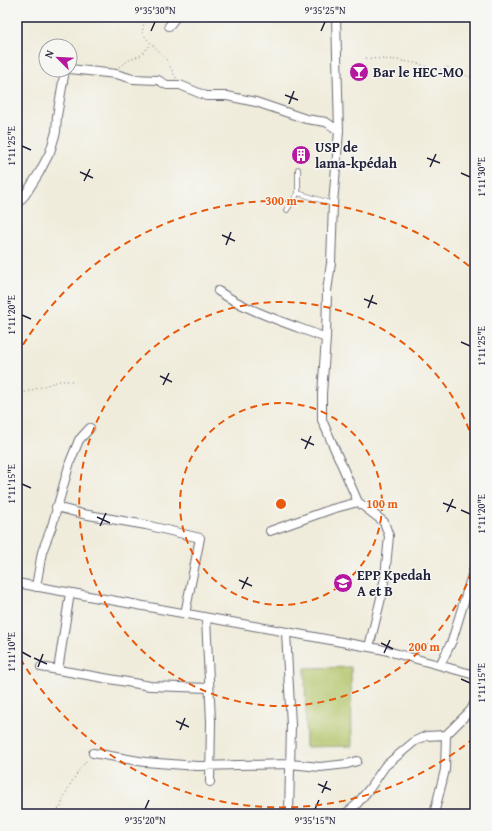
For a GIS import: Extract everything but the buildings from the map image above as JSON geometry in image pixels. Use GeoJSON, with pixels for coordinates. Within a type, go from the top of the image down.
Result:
{"type":"FeatureCollection","features":[{"type":"Feature","properties":{"kind":"street"},"geometry":{"type":"LineString","coordinates":[[169,26],[176,17]]}},
{"type":"Feature","properties":{"kind":"street"},"geometry":{"type":"LineString","coordinates":[[336,17],[339,131],[333,204],[331,263],[327,291],[322,420],[358,502],[384,522],[388,536],[385,577],[369,647]]}},
{"type":"Feature","properties":{"kind":"street"},"geometry":{"type":"LineString","coordinates":[[78,70],[116,74],[132,79],[158,80],[167,85],[180,85],[206,96],[227,96],[256,102],[306,119],[326,122],[339,131]]}},
{"type":"Feature","properties":{"kind":"street"},"geometry":{"type":"LineString","coordinates":[[17,204],[25,195],[39,173],[50,152],[56,132],[57,116],[64,78]]}},
{"type":"Feature","properties":{"kind":"street"},"geometry":{"type":"LineString","coordinates":[[218,291],[234,302],[326,338]]}},
{"type":"Feature","properties":{"kind":"street"},"geometry":{"type":"LineString","coordinates":[[36,587],[42,552],[52,526],[56,507],[70,462],[79,440],[90,428]]}},
{"type":"Feature","properties":{"kind":"street"},"geometry":{"type":"LineString","coordinates":[[270,532],[332,509],[358,502]]}},
{"type":"Feature","properties":{"kind":"street"},"geometry":{"type":"LineString","coordinates":[[56,507],[83,514],[146,525],[200,538],[185,614]]}},
{"type":"Feature","properties":{"kind":"street"},"geometry":{"type":"LineString","coordinates":[[440,665],[452,641],[475,565]]}},
{"type":"Feature","properties":{"kind":"street"},"geometry":{"type":"LineString","coordinates":[[17,583],[369,647],[475,675]]}},
{"type":"Feature","properties":{"kind":"street"},"geometry":{"type":"LineString","coordinates":[[58,670],[70,593]]}},
{"type":"Feature","properties":{"kind":"street"},"geometry":{"type":"LineString","coordinates":[[206,618],[211,721],[210,782]]}},
{"type":"Feature","properties":{"kind":"street"},"geometry":{"type":"LineString","coordinates":[[286,632],[291,725],[289,814]]}},
{"type":"Feature","properties":{"kind":"street"},"geometry":{"type":"LineString","coordinates":[[41,667],[150,686],[209,688]]}},
{"type":"Feature","properties":{"kind":"street"},"geometry":{"type":"LineString","coordinates":[[434,814],[445,770],[446,736],[471,710],[475,702]]}},
{"type":"Feature","properties":{"kind":"street"},"geometry":{"type":"LineString","coordinates":[[345,814],[356,805],[370,788],[384,766],[410,744],[426,736],[446,736]]}},
{"type":"Feature","properties":{"kind":"street"},"geometry":{"type":"LineString","coordinates":[[93,753],[145,762],[197,766],[290,764],[320,767],[347,764],[357,761]]}},
{"type":"Feature","properties":{"kind":"lane"},"geometry":{"type":"LineString","coordinates":[[288,210],[298,193],[298,169]]}},
{"type":"Feature","properties":{"kind":"lane"},"geometry":{"type":"LineString","coordinates":[[298,193],[333,204]]}},
{"type":"Feature","properties":{"kind":"path"},"geometry":{"type":"LineString","coordinates":[[145,17],[142,32],[166,59],[180,85]]}},
{"type":"Feature","properties":{"kind":"path"},"geometry":{"type":"LineString","coordinates":[[116,74],[119,66],[141,55],[152,44]]}},
{"type":"Feature","properties":{"kind":"path"},"geometry":{"type":"LineString","coordinates":[[366,58],[398,60],[420,64],[437,71],[446,68],[475,79]]}},
{"type":"Feature","properties":{"kind":"path"},"geometry":{"type":"LineString","coordinates":[[17,394],[59,381],[72,381]]}},
{"type":"Feature","properties":{"kind":"path"},"geometry":{"type":"LineString","coordinates":[[48,814],[61,808],[62,801],[82,767],[93,753]]}},
{"type":"Feature","properties":{"kind":"green space"},"geometry":{"type":"Polygon","coordinates":[[[351,667],[352,746],[306,747],[305,668],[351,667]]]}},
{"type":"Feature","properties":{"kind":"place","name":"Bar le HEC-MO"},"geometry":{"type":"Point","coordinates":[359,72]}},
{"type":"Feature","properties":{"kind":"place","name":"USP de lama-kpédah"},"geometry":{"type":"Point","coordinates":[301,155]}},
{"type":"Feature","properties":{"kind":"place","name":"EPP Kpedah A et B"},"geometry":{"type":"Point","coordinates":[343,583]}}]}
